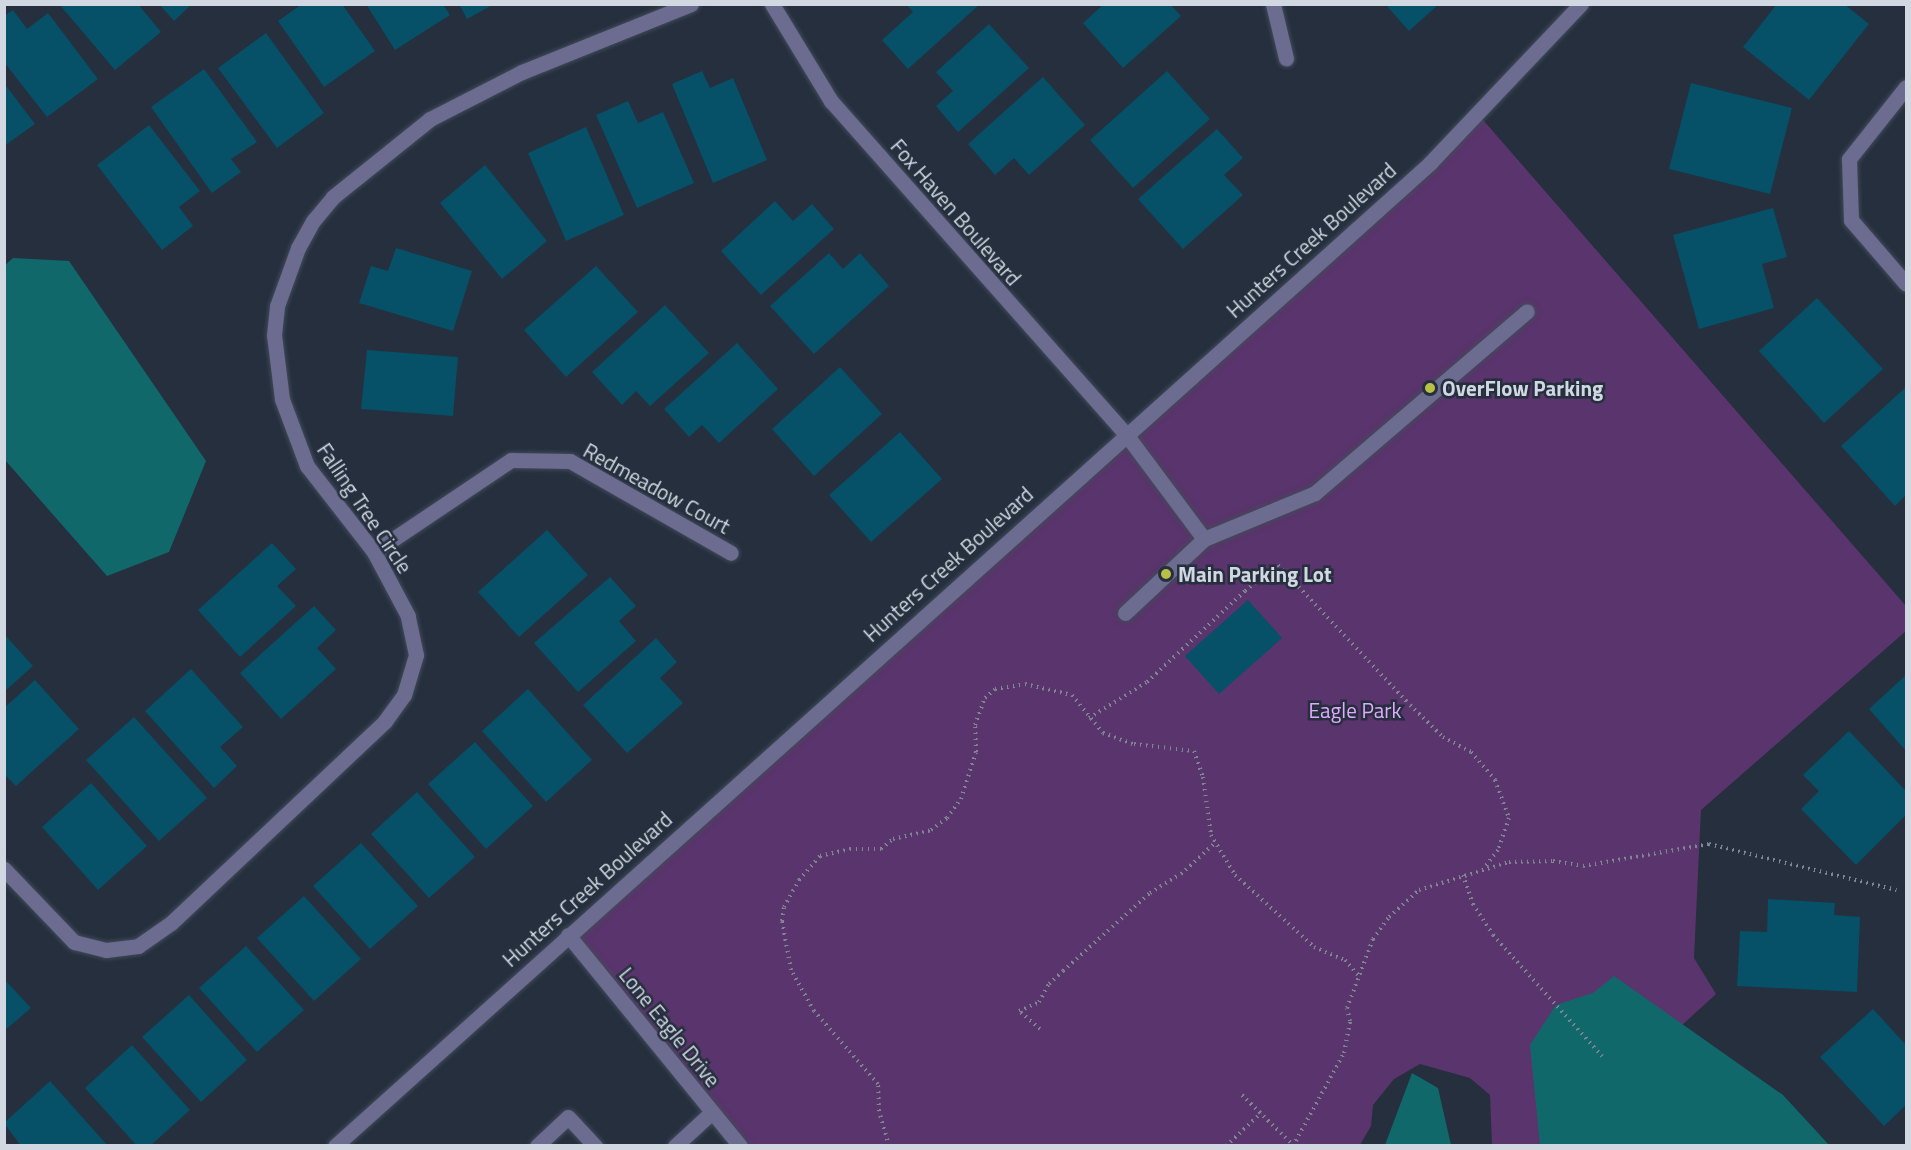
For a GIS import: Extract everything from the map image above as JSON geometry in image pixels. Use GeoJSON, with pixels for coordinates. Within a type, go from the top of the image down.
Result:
{"type":"FeatureCollection","features":[{"type":"Feature","properties":{"kind":"street","name":"Falling Tree Circle"},"geometry":{"type":"LineString","coordinates":[[4,868],[55,925],[74,942],[90,948],[124,950],[138,946],[171,923],[369,741],[404,695],[416,655],[414,639],[408,616],[374,552],[307,466],[282,399],[274,335],[277,306],[286,277],[313,221],[361,172],[430,119],[522,72],[691,4]]}},
{"type":"Feature","properties":{"kind":"street","name":"Fox Haven Boulevard"},"geometry":{"type":"LineString","coordinates":[[772,4],[831,101],[1125,433],[1204,538]]}},
{"type":"Feature","properties":{"kind":"street"},"geometry":{"type":"LineString","coordinates":[[1273,4],[1286,58]]}},
{"type":"Feature","properties":{"kind":"street","name":"Hunters Creek Boulevard"},"geometry":{"type":"LineString","coordinates":[[335,1145],[1125,433],[1430,163],[1581,4]]}},
{"type":"Feature","properties":{"kind":"street"},"geometry":{"type":"LineString","coordinates":[[1906,87],[1849,159],[1851,220],[1906,284]]}},
{"type":"Feature","properties":{"kind":"street"},"geometry":{"type":"LineString","coordinates":[[1125,613],[1204,538],[1315,493],[1527,311]]}},
{"type":"Feature","properties":{"kind":"street","name":"Redmeadow Court"},"geometry":{"type":"LineString","coordinates":[[374,552],[511,460],[570,461],[731,553]]}},
{"type":"Feature","properties":{"kind":"street","name":"Lone Eagle Drive"},"geometry":{"type":"LineString","coordinates":[[568,935],[740,1146]]}},
{"type":"Feature","properties":{"kind":"street"},"geometry":{"type":"LineString","coordinates":[[675,1146],[712,1112]]}},
{"type":"Feature","properties":{"kind":"street"},"geometry":{"type":"LineString","coordinates":[[537,1146],[568,1117],[595,1146]]}},
{"type":"Feature","properties":{"kind":"path"},"geometry":{"type":"LineString","coordinates":[[1089,718],[1147,682],[1245,591],[1278,565],[1419,714],[1443,737],[1471,752],[1495,780],[1509,818],[1498,850],[1483,869]]}},
{"type":"Feature","properties":{"kind":"path"},"geometry":{"type":"LineString","coordinates":[[889,1146],[879,1111],[878,1084],[814,1011],[791,970],[782,921],[790,892],[819,856],[850,849],[881,849],[893,839],[931,830],[947,818],[961,799],[976,752],[975,725],[985,698],[994,689],[1025,684],[1072,695],[1103,733],[1134,744],[1194,751],[1203,777],[1215,843],[1235,875],[1264,906],[1314,947],[1345,960],[1358,975]]}},
{"type":"Feature","properties":{"kind":"path"},"geometry":{"type":"LineString","coordinates":[[1040,1029],[1019,1011],[1039,1002],[1049,984],[1095,942],[1150,893],[1182,874],[1215,843]]}},
{"type":"Feature","properties":{"kind":"path"},"geometry":{"type":"LineString","coordinates":[[1242,1095],[1293,1145],[1344,1053],[1350,1021],[1347,1008],[1372,939],[1404,902],[1419,890],[1463,875],[1509,862],[1553,861],[1583,866],[1709,844],[1896,890]]}},
{"type":"Feature","properties":{"kind":"path"},"geometry":{"type":"LineString","coordinates":[[1463,875],[1473,904],[1493,935],[1602,1056]]}},
{"type":"Feature","properties":{"kind":"path"},"geometry":{"type":"LineString","coordinates":[[1226,1146],[1261,1113]]}},
{"type":"Feature","properties":{"kind":"green space","name":"Eagle Park"},"geometry":{"type":"Polygon","coordinates":[[[1477,113],[1906,606],[1906,631],[1701,810],[1694,958],[1716,994],[1551,1145],[1492,1145],[1490,1095],[1470,1078],[1420,1064],[1394,1079],[1373,1105],[1371,1126],[1360,1145],[740,1145],[568,935],[1477,113]]]}},
{"type":"Feature","properties":{"kind":"shaded area"},"geometry":{"type":"Polygon","coordinates":[[[13,258],[69,261],[206,461],[169,552],[107,576],[5,460],[4,266],[13,258]]]}},
{"type":"Feature","properties":{"kind":"shaded area"},"geometry":{"type":"Polygon","coordinates":[[[1614,976],[1783,1095],[1829,1145],[1540,1145],[1530,1045],[1556,1005],[1593,993],[1614,976]]]}},
{"type":"Feature","properties":{"kind":"shaded area"},"geometry":{"type":"Polygon","coordinates":[[[1412,1073],[1438,1088],[1451,1145],[1385,1145],[1412,1073]]]}},
{"type":"Feature","properties":{"kind":"building"},"geometry":{"type":"Polygon","coordinates":[[[59,4],[138,4],[161,32],[115,70],[59,4]]]}},
{"type":"Feature","properties":{"kind":"building"},"geometry":{"type":"Polygon","coordinates":[[[159,4],[192,4],[174,21],[159,4]]]}},
{"type":"Feature","properties":{"kind":"building"},"geometry":{"type":"Polygon","coordinates":[[[302,4],[342,4],[375,51],[324,87],[278,21],[302,4]]]}},
{"type":"Feature","properties":{"kind":"building"},"geometry":{"type":"Polygon","coordinates":[[[366,4],[443,4],[450,15],[395,50],[366,4]]]}},
{"type":"Feature","properties":{"kind":"building"},"geometry":{"type":"Polygon","coordinates":[[[459,4],[494,4],[467,19],[459,4]]]}},
{"type":"Feature","properties":{"kind":"building"},"geometry":{"type":"Polygon","coordinates":[[[906,4],[980,4],[908,69],[882,40],[913,12],[906,4]]]}},
{"type":"Feature","properties":{"kind":"building"},"geometry":{"type":"Polygon","coordinates":[[[1104,4],[1170,4],[1181,16],[1123,68],[1083,23],[1104,4]]]}},
{"type":"Feature","properties":{"kind":"building"},"geometry":{"type":"Polygon","coordinates":[[[1385,4],[1439,4],[1409,31],[1385,4]]]}},
{"type":"Feature","properties":{"kind":"building"},"geometry":{"type":"Polygon","coordinates":[[[1777,4],[1844,4],[1869,24],[1809,100],[1743,47],[1777,4]]]}},
{"type":"Feature","properties":{"kind":"building"},"geometry":{"type":"Polygon","coordinates":[[[13,10],[27,29],[48,13],[98,79],[47,117],[4,62],[4,16],[13,10]]]}},
{"type":"Feature","properties":{"kind":"building"},"geometry":{"type":"Polygon","coordinates":[[[989,24],[1029,68],[958,132],[936,106],[953,91],[936,72],[989,24]]]}},
{"type":"Feature","properties":{"kind":"building"},"geometry":{"type":"Polygon","coordinates":[[[266,33],[324,113],[277,148],[218,68],[266,33]]]}},
{"type":"Feature","properties":{"kind":"building"},"geometry":{"type":"Polygon","coordinates":[[[204,69],[257,142],[231,159],[241,172],[212,193],[151,107],[204,69]]]}},
{"type":"Feature","properties":{"kind":"building"},"geometry":{"type":"Polygon","coordinates":[[[702,71],[710,88],[733,78],[767,160],[713,183],[672,84],[702,71]]]}},
{"type":"Feature","properties":{"kind":"building"},"geometry":{"type":"Polygon","coordinates":[[[1167,71],[1210,119],[1133,188],[1090,140],[1167,71]]]}},
{"type":"Feature","properties":{"kind":"building"},"geometry":{"type":"Polygon","coordinates":[[[1043,77],[1085,125],[1029,175],[1014,158],[995,175],[968,144],[1043,77]]]}},
{"type":"Feature","properties":{"kind":"building"},"geometry":{"type":"Polygon","coordinates":[[[4,83],[35,124],[4,146],[4,83]]]}},
{"type":"Feature","properties":{"kind":"building"},"geometry":{"type":"Polygon","coordinates":[[[1691,83],[1792,108],[1770,194],[1669,169],[1691,83]]]}},
{"type":"Feature","properties":{"kind":"building"},"geometry":{"type":"Polygon","coordinates":[[[628,101],[638,123],[663,112],[694,183],[637,208],[596,115],[628,101]]]}},
{"type":"Feature","properties":{"kind":"building"},"geometry":{"type":"Polygon","coordinates":[[[149,125],[200,191],[179,207],[193,226],[162,250],[97,165],[149,125]]]}},
{"type":"Feature","properties":{"kind":"building"},"geometry":{"type":"Polygon","coordinates":[[[586,127],[624,215],[566,241],[528,153],[586,127]]]}},
{"type":"Feature","properties":{"kind":"building"},"geometry":{"type":"Polygon","coordinates":[[[1217,129],[1243,158],[1224,175],[1243,195],[1183,249],[1138,199],[1217,129]]]}},
{"type":"Feature","properties":{"kind":"building"},"geometry":{"type":"Polygon","coordinates":[[[485,165],[547,241],[502,279],[440,203],[485,165]]]}},
{"type":"Feature","properties":{"kind":"building"},"geometry":{"type":"Polygon","coordinates":[[[775,201],[793,221],[812,204],[834,229],[761,295],[721,251],[775,201]]]}},
{"type":"Feature","properties":{"kind":"building"},"geometry":{"type":"Polygon","coordinates":[[[1773,208],[1787,257],[1762,264],[1774,308],[1699,329],[1673,235],[1773,208]]]}},
{"type":"Feature","properties":{"kind":"building"},"geometry":{"type":"Polygon","coordinates":[[[396,248],[472,271],[453,331],[359,303],[371,266],[388,271],[396,248]]]}},
{"type":"Feature","properties":{"kind":"building"},"geometry":{"type":"Polygon","coordinates":[[[829,253],[843,269],[860,253],[889,286],[814,354],[770,306],[829,253]]]}},
{"type":"Feature","properties":{"kind":"building"},"geometry":{"type":"Polygon","coordinates":[[[596,266],[638,312],[566,377],[524,330],[596,266]]]}},
{"type":"Feature","properties":{"kind":"building"},"geometry":{"type":"Polygon","coordinates":[[[1817,298],[1883,369],[1824,423],[1759,351],[1817,298]]]}},
{"type":"Feature","properties":{"kind":"building"},"geometry":{"type":"Polygon","coordinates":[[[665,305],[709,353],[650,406],[636,391],[622,405],[592,372],[665,305]]]}},
{"type":"Feature","properties":{"kind":"building"},"geometry":{"type":"Polygon","coordinates":[[[737,343],[778,389],[719,443],[702,425],[689,437],[664,409],[737,343]]]}},
{"type":"Feature","properties":{"kind":"building"},"geometry":{"type":"Polygon","coordinates":[[[367,350],[458,357],[453,416],[361,409],[367,350]]]}},
{"type":"Feature","properties":{"kind":"building"},"geometry":{"type":"Polygon","coordinates":[[[840,367],[882,414],[814,476],[772,429],[840,367]]]}},
{"type":"Feature","properties":{"kind":"building"},"geometry":{"type":"Polygon","coordinates":[[[1905,388],[1906,495],[1895,506],[1841,446],[1905,388]]]}},
{"type":"Feature","properties":{"kind":"building"},"geometry":{"type":"Polygon","coordinates":[[[900,432],[942,479],[871,542],[829,495],[900,432]]]}},
{"type":"Feature","properties":{"kind":"building"},"geometry":{"type":"Polygon","coordinates":[[[547,530],[588,575],[519,637],[478,592],[547,530]]]}},
{"type":"Feature","properties":{"kind":"building"},"geometry":{"type":"Polygon","coordinates":[[[272,543],[296,569],[277,586],[296,606],[240,657],[198,610],[272,543]]]}},
{"type":"Feature","properties":{"kind":"building"},"geometry":{"type":"Polygon","coordinates":[[[610,577],[636,606],[619,621],[636,641],[578,692],[534,643],[610,577]]]}},
{"type":"Feature","properties":{"kind":"building"},"geometry":{"type":"Polygon","coordinates":[[[1248,600],[1282,638],[1219,694],[1185,656],[1248,600]]]}},
{"type":"Feature","properties":{"kind":"building"},"geometry":{"type":"Polygon","coordinates":[[[314,606],[336,630],[317,648],[336,669],[281,719],[240,673],[314,606]]]}},
{"type":"Feature","properties":{"kind":"building"},"geometry":{"type":"Polygon","coordinates":[[[4,634],[33,666],[4,692],[4,634]]]}},
{"type":"Feature","properties":{"kind":"building"},"geometry":{"type":"Polygon","coordinates":[[[656,638],[677,662],[660,678],[683,703],[627,753],[583,705],[656,638]]]}},
{"type":"Feature","properties":{"kind":"building"},"geometry":{"type":"Polygon","coordinates":[[[191,669],[243,727],[220,747],[237,766],[214,788],[145,711],[191,669]]]}},
{"type":"Feature","properties":{"kind":"building"},"geometry":{"type":"Polygon","coordinates":[[[1906,675],[1906,751],[1869,709],[1906,675]]]}},
{"type":"Feature","properties":{"kind":"building"},"geometry":{"type":"Polygon","coordinates":[[[35,680],[79,729],[16,786],[4,774],[4,708],[35,680]]]}},
{"type":"Feature","properties":{"kind":"building"},"geometry":{"type":"Polygon","coordinates":[[[528,689],[592,760],[546,802],[482,731],[528,689]]]}},
{"type":"Feature","properties":{"kind":"building"},"geometry":{"type":"Polygon","coordinates":[[[134,717],[207,798],[159,841],[86,760],[134,717]]]}},
{"type":"Feature","properties":{"kind":"building"},"geometry":{"type":"Polygon","coordinates":[[[1849,731],[1906,791],[1906,815],[1856,865],[1801,809],[1819,791],[1803,775],[1849,731]]]}},
{"type":"Feature","properties":{"kind":"building"},"geometry":{"type":"Polygon","coordinates":[[[475,742],[533,806],[486,849],[428,784],[475,742]]]}},
{"type":"Feature","properties":{"kind":"building"},"geometry":{"type":"Polygon","coordinates":[[[91,783],[147,846],[98,890],[42,827],[91,783]]]}},
{"type":"Feature","properties":{"kind":"building"},"geometry":{"type":"Polygon","coordinates":[[[417,792],[475,857],[429,898],[371,834],[417,792]]]}},
{"type":"Feature","properties":{"kind":"building"},"geometry":{"type":"Polygon","coordinates":[[[361,843],[418,906],[370,949],[313,886],[361,843]]]}},
{"type":"Feature","properties":{"kind":"building"},"geometry":{"type":"Polygon","coordinates":[[[304,896],[361,959],[314,1001],[257,938],[304,896]]]}},
{"type":"Feature","properties":{"kind":"building"},"geometry":{"type":"Polygon","coordinates":[[[1768,899],[1835,903],[1834,915],[1860,917],[1857,992],[1737,986],[1740,931],[1767,932],[1768,899]]]}},
{"type":"Feature","properties":{"kind":"building"},"geometry":{"type":"Polygon","coordinates":[[[246,946],[304,1010],[257,1052],[199,988],[246,946]]]}},
{"type":"Feature","properties":{"kind":"building"},"geometry":{"type":"Polygon","coordinates":[[[4,979],[31,1008],[4,1031],[4,979]]]}},
{"type":"Feature","properties":{"kind":"building"},"geometry":{"type":"Polygon","coordinates":[[[189,995],[247,1060],[201,1102],[142,1037],[189,995]]]}},
{"type":"Feature","properties":{"kind":"building"},"geometry":{"type":"Polygon","coordinates":[[[1873,1009],[1906,1045],[1906,1105],[1884,1126],[1820,1057],[1873,1009]]]}},
{"type":"Feature","properties":{"kind":"building"},"geometry":{"type":"Polygon","coordinates":[[[132,1045],[190,1110],[150,1146],[137,1146],[85,1088],[132,1045]]]}},
{"type":"Feature","properties":{"kind":"building"},"geometry":{"type":"Polygon","coordinates":[[[50,1081],[108,1146],[21,1146],[4,1123],[50,1081]]]}},
{"type":"Feature","properties":{"kind":"place","name":"OverFlow Parking"},"geometry":{"type":"Point","coordinates":[1430,388]}},
{"type":"Feature","properties":{"kind":"place","name":"Main Parking Lot"},"geometry":{"type":"Point","coordinates":[1166,574]}}]}
